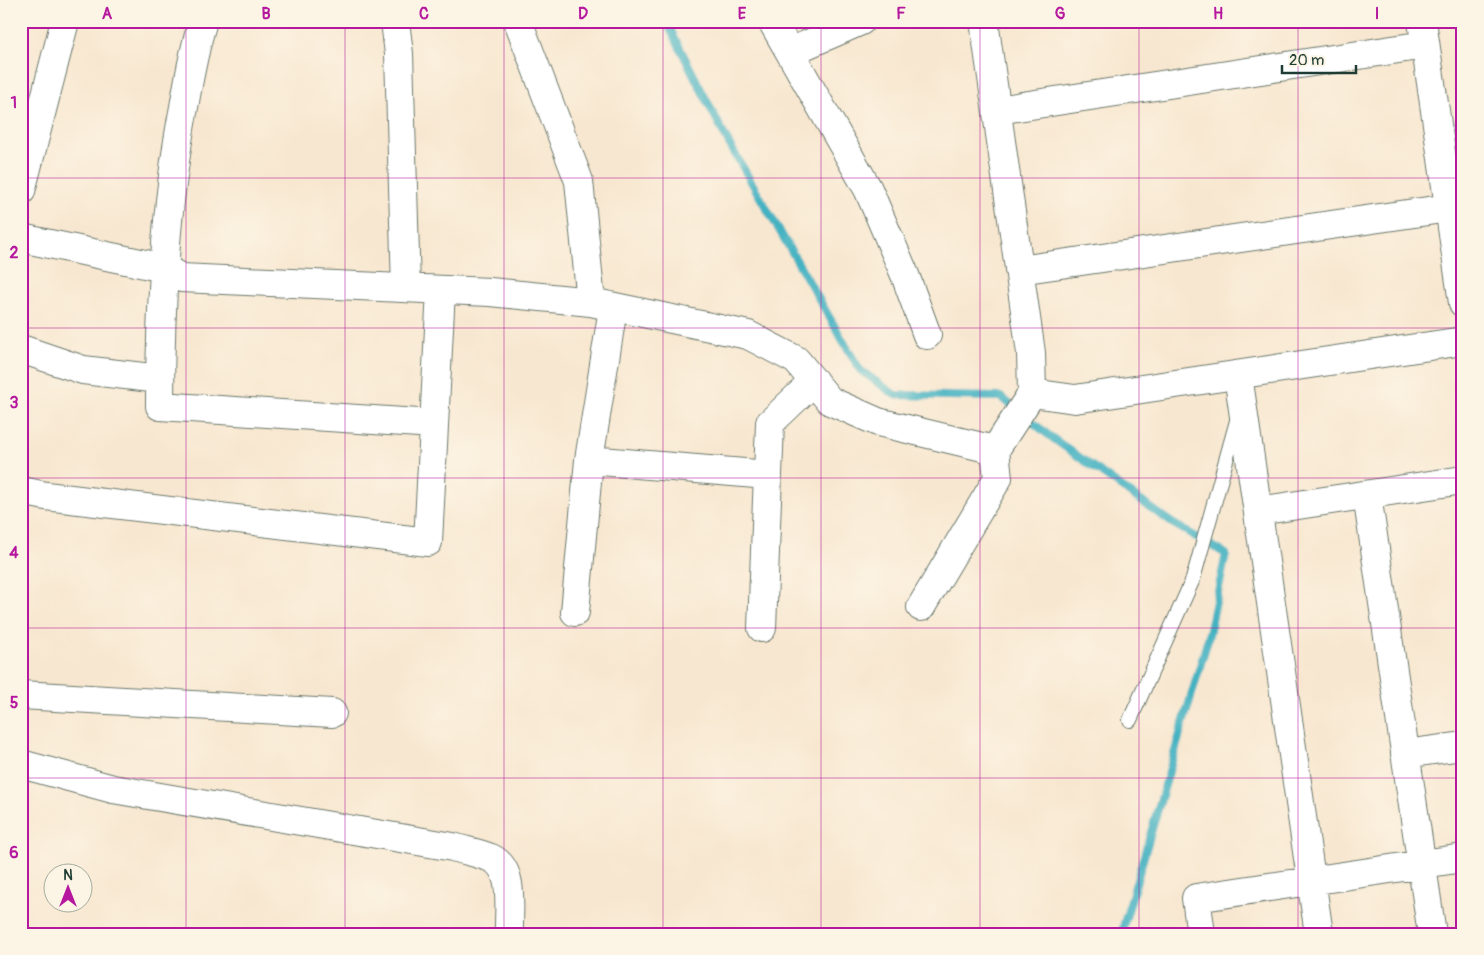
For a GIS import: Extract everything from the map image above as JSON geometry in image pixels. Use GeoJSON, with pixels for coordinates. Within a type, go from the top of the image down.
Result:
{"type":"FeatureCollection","features":[{"type":"Feature","properties":{"kind":"street"},"geometry":{"type":"LineString","coordinates":[[21,191],[65,21]]}},
{"type":"Feature","properties":{"kind":"street"},"geometry":{"type":"LineString","coordinates":[[203,21],[196,42],[176,147],[164,268],[160,406],[434,424]]}},
{"type":"Feature","properties":{"kind":"street"},"geometry":{"type":"LineString","coordinates":[[395,21],[400,54],[406,288]]}},
{"type":"Feature","properties":{"kind":"street"},"geometry":{"type":"LineString","coordinates":[[518,21],[579,181],[602,305],[575,612]]}},
{"type":"Feature","properties":{"kind":"street"},"geometry":{"type":"LineString","coordinates":[[772,21],[868,189],[905,275],[927,335]]}},
{"type":"Feature","properties":{"kind":"street"},"geometry":{"type":"LineString","coordinates":[[790,52],[861,21]]}},
{"type":"Feature","properties":{"kind":"street"},"geometry":{"type":"LineString","coordinates":[[921,607],[998,478],[1002,439],[1032,393],[1031,353],[984,21]]}},
{"type":"Feature","properties":{"kind":"street"},"geometry":{"type":"LineString","coordinates":[[997,110],[1423,33],[1463,302]]}},
{"type":"Feature","properties":{"kind":"street"},"geometry":{"type":"LineString","coordinates":[[1019,270],[1449,208]]}},
{"type":"Feature","properties":{"kind":"street"},"geometry":{"type":"LineString","coordinates":[[21,238],[164,268],[181,278],[442,290],[602,305],[748,335],[796,360],[830,402],[878,422],[1002,439]]}},
{"type":"Feature","properties":{"kind":"street"},"geometry":{"type":"LineString","coordinates":[[21,491],[46,496],[428,542],[442,290]]}},
{"type":"Feature","properties":{"kind":"street"},"geometry":{"type":"LineString","coordinates":[[1032,393],[1075,399],[1463,341]]}},
{"type":"Feature","properties":{"kind":"street"},"geometry":{"type":"LineString","coordinates":[[21,349],[83,370],[160,380]]}},
{"type":"Feature","properties":{"kind":"street"},"geometry":{"type":"LineString","coordinates":[[1238,374],[1318,934]]}},
{"type":"Feature","properties":{"kind":"street"},"geometry":{"type":"LineString","coordinates":[[762,628],[770,423],[814,381]]}},
{"type":"Feature","properties":{"kind":"street"},"geometry":{"type":"LineString","coordinates":[[589,460],[768,475]]}},
{"type":"Feature","properties":{"kind":"street"},"geometry":{"type":"LineString","coordinates":[[1258,511],[1463,480]]}},
{"type":"Feature","properties":{"kind":"street"},"geometry":{"type":"LineString","coordinates":[[1367,494],[1432,934]]}},
{"type":"Feature","properties":{"kind":"street"},"geometry":{"type":"LineString","coordinates":[[21,696],[332,713]]}},
{"type":"Feature","properties":{"kind":"street"},"geometry":{"type":"LineString","coordinates":[[1406,754],[1463,746]]}},
{"type":"Feature","properties":{"kind":"street"},"geometry":{"type":"LineString","coordinates":[[21,764],[113,790],[453,847],[493,858],[505,870],[508,890],[509,934]]}},
{"type":"Feature","properties":{"kind":"street"},"geometry":{"type":"LineString","coordinates":[[1201,934],[1196,898],[1463,858]]}},
{"type":"Feature","properties":{"kind":"lane"},"geometry":{"type":"LineString","coordinates":[[1130,720],[1193,579],[1242,402]]}},
{"type":"Feature","properties":{"kind":"waterway"},"geometry":{"type":"LineString","coordinates":[[666,21],[727,140],[860,370],[895,395],[1001,397],[1051,437],[1172,523],[1226,554],[1208,639],[1121,934]]}}]}
